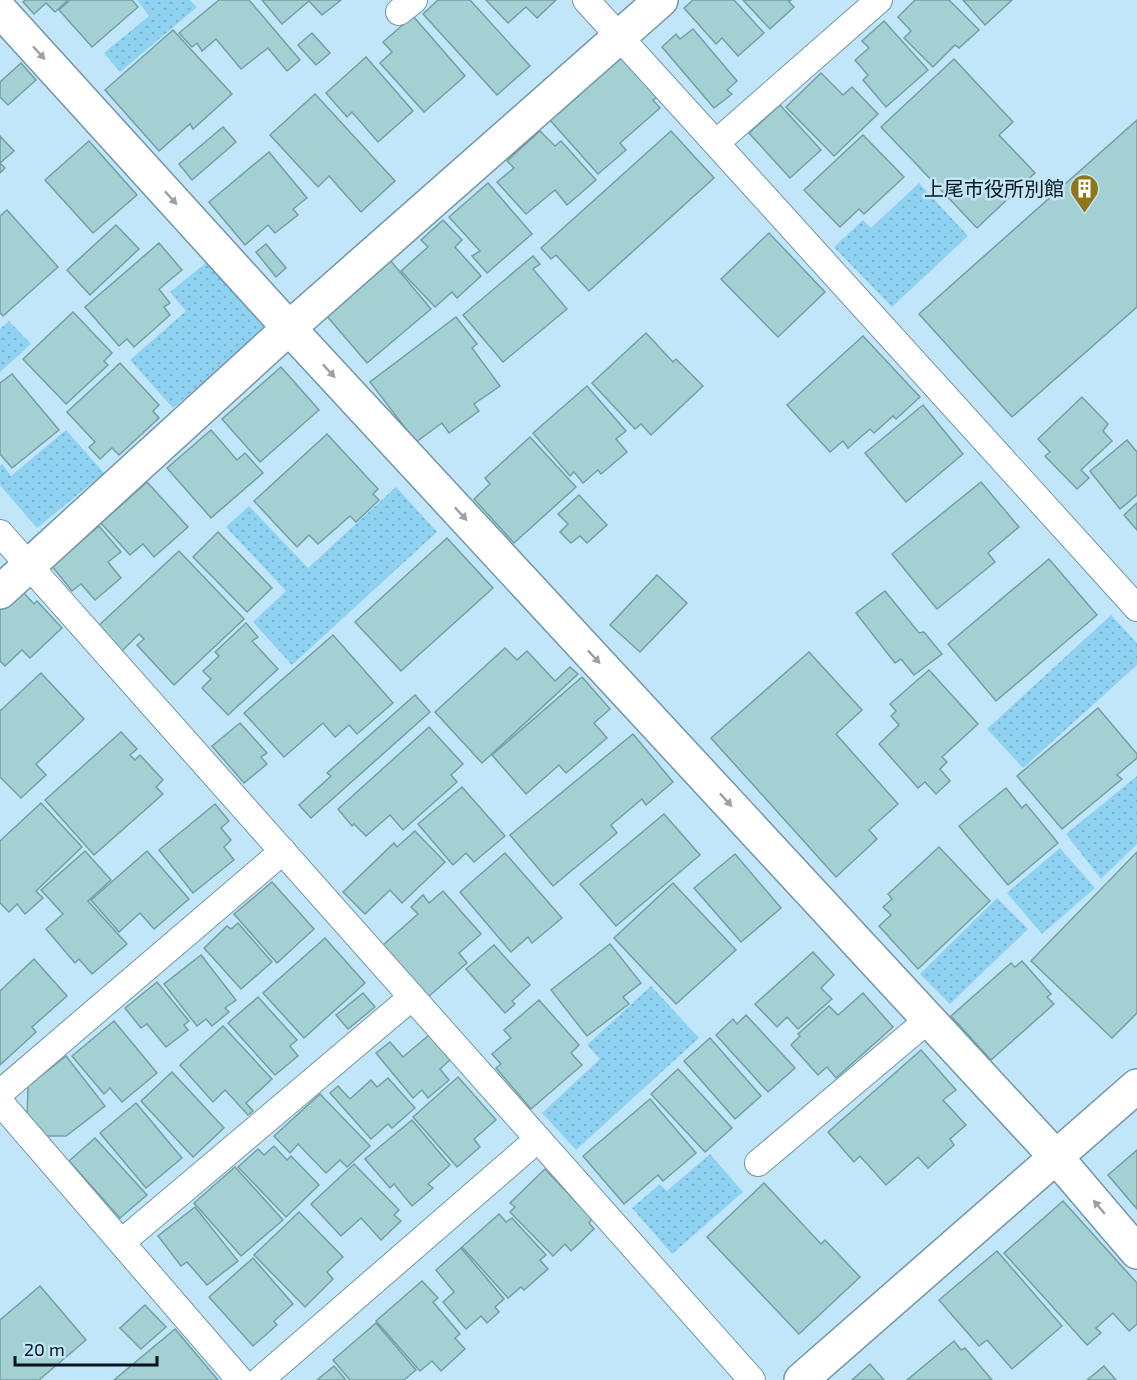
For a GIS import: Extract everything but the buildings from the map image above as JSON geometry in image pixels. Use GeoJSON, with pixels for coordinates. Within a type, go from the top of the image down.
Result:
{"type":"FeatureCollection","features":[{"type":"Feature","properties":{"kind":"street"},"geometry":{"type":"LineString","coordinates":[[0,592],[289,328],[662,0]]}},
{"type":"Feature","properties":{"kind":"street"},"geometry":{"type":"LineString","coordinates":[[0,10],[289,328],[1056,1157],[1137,1251]]}},
{"type":"Feature","properties":{"kind":"street"},"geometry":{"type":"LineString","coordinates":[[801,1380],[1137,1086]]}},
{"type":"Feature","properties":{"kind":"lane"},"geometry":{"type":"LineString","coordinates":[[586,0],[1137,608]]}},
{"type":"Feature","properties":{"kind":"lane"},"geometry":{"type":"LineString","coordinates":[[716,143],[879,0]]}},
{"type":"Feature","properties":{"kind":"lane"},"geometry":{"type":"LineString","coordinates":[[0,533],[752,1380]]}},
{"type":"Feature","properties":{"kind":"lane"},"geometry":{"type":"LineString","coordinates":[[0,1093],[283,851]]}},
{"type":"Feature","properties":{"kind":"lane"},"geometry":{"type":"LineString","coordinates":[[122,1242],[412,997]]}},
{"type":"Feature","properties":{"kind":"lane"},"geometry":{"type":"LineString","coordinates":[[758,1163],[929,1019]]}},
{"type":"Feature","properties":{"kind":"lane"},"geometry":{"type":"LineString","coordinates":[[0,1102],[240,1380]]}},
{"type":"Feature","properties":{"kind":"lane"},"geometry":{"type":"LineString","coordinates":[[260,1380],[538,1139]]}},
{"type":"Feature","properties":{"kind":"shaded area"},"geometry":{"type":"Polygon","coordinates":[[[137,0],[190,0],[197,7],[120,72],[104,53],[149,16],[137,0]]]}},
{"type":"Feature","properties":{"kind":"shaded area"},"geometry":{"type":"Polygon","coordinates":[[[919,183],[968,236],[892,307],[834,247],[863,220],[871,228],[919,183]]]}},
{"type":"Feature","properties":{"kind":"shaded area"},"geometry":{"type":"Polygon","coordinates":[[[207,262],[266,329],[173,408],[130,360],[186,311],[170,292],[207,262]]]}},
{"type":"Feature","properties":{"kind":"shaded area"},"geometry":{"type":"Polygon","coordinates":[[[9,321],[31,344],[0,372],[0,329],[9,321]]]}},
{"type":"Feature","properties":{"kind":"shaded area"},"geometry":{"type":"Polygon","coordinates":[[[66,430],[104,473],[37,528],[0,485],[0,466],[2,464],[11,476],[66,430]]]}},
{"type":"Feature","properties":{"kind":"shaded area"},"geometry":{"type":"Polygon","coordinates":[[[396,487],[437,532],[292,665],[253,622],[286,591],[226,527],[249,506],[308,568],[396,487]]]}},
{"type":"Feature","properties":{"kind":"shaded area"},"geometry":{"type":"Polygon","coordinates":[[[1111,615],[1137,643],[1137,665],[1023,768],[987,729],[1111,615]]]}},
{"type":"Feature","properties":{"kind":"shaded area"},"geometry":{"type":"Polygon","coordinates":[[[1137,776],[1137,844],[1101,879],[1066,834],[1137,776]]]}},
{"type":"Feature","properties":{"kind":"shaded area"},"geometry":{"type":"Polygon","coordinates":[[[1060,848],[1095,888],[1042,934],[1007,893],[1060,848]]]}},
{"type":"Feature","properties":{"kind":"shaded area"},"geometry":{"type":"Polygon","coordinates":[[[997,898],[1028,929],[950,1004],[920,974],[997,898]]]}},
{"type":"Feature","properties":{"kind":"shaded area"},"geometry":{"type":"Polygon","coordinates":[[[651,986],[699,1038],[576,1150],[542,1113],[600,1059],[587,1045],[651,986]]]}},
{"type":"Feature","properties":{"kind":"shaded area"},"geometry":{"type":"Polygon","coordinates":[[[710,1154],[743,1192],[672,1254],[632,1208],[660,1184],[667,1191],[710,1154]]]}},
{"type":"Feature","properties":{"kind":"place","name":"上尾市役所別館"},"geometry":{"type":"Point","coordinates":[1085,214]}}]}
